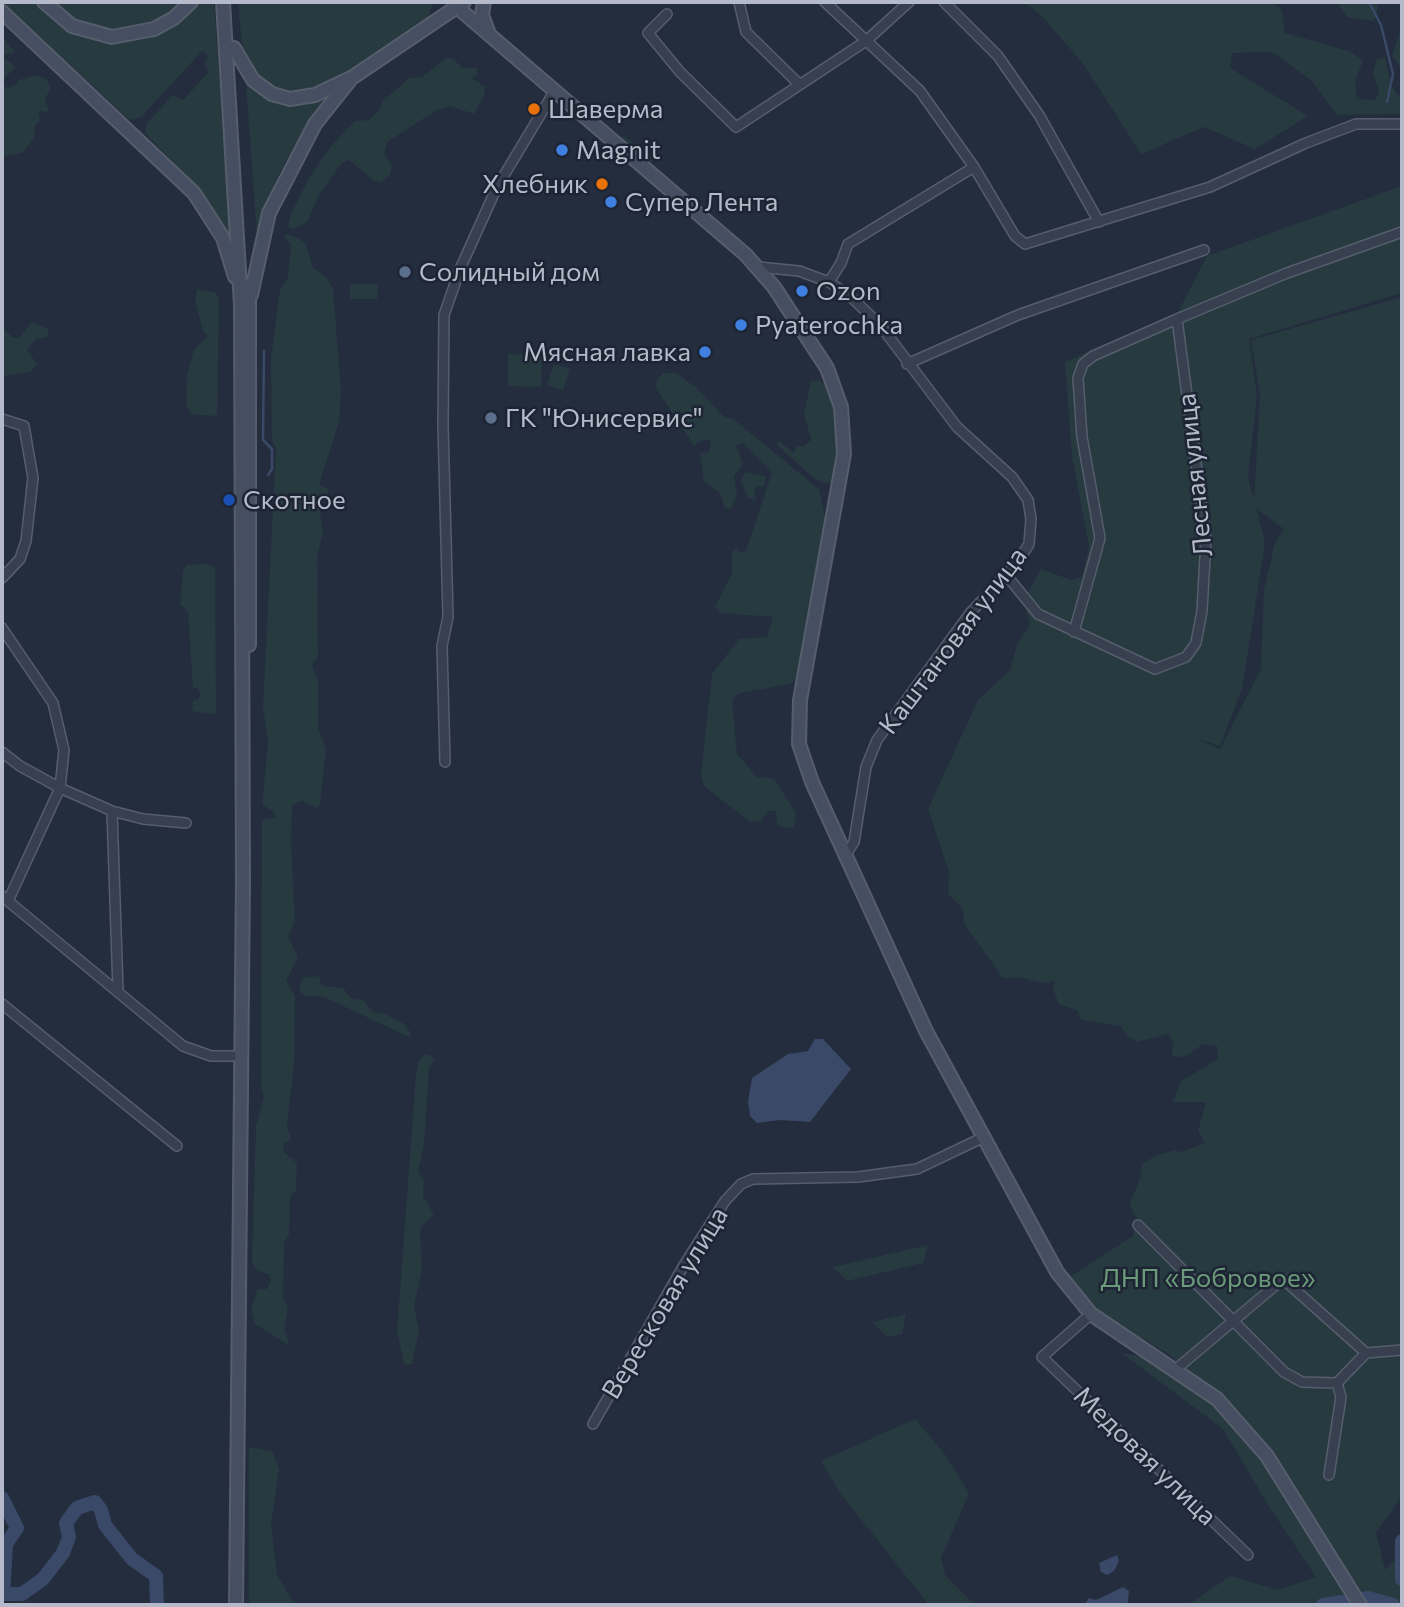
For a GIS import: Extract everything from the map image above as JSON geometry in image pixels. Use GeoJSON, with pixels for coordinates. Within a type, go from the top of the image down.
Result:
{"type":"FeatureCollection","features":[{"type":"Feature","properties":{"kind":"main road"},"geometry":{"type":"LineString","coordinates":[[44,2],[72,26],[112,37],[154,29],[174,18],[191,2]]}},
{"type":"Feature","properties":{"kind":"main road"},"geometry":{"type":"LineString","coordinates":[[223,2],[245,303]]}},
{"type":"Feature","properties":{"kind":"main road"},"geometry":{"type":"LineString","coordinates":[[231,2],[245,303],[236,1605]]}},
{"type":"Feature","properties":{"kind":"main road"},"geometry":{"type":"LineString","coordinates":[[484,2],[482,15],[490,37]]}},
{"type":"Feature","properties":{"kind":"main road"},"geometry":{"type":"LineString","coordinates":[[234,48],[253,80],[272,94],[290,99],[315,95],[353,77],[461,4],[490,37],[758,267],[820,356],[835,386],[844,427],[842,473],[814,608],[800,700],[799,744],[812,782],[926,1031],[1056,1272],[1091,1314],[1217,1399],[1268,1456],[1360,1605]]}},
{"type":"Feature","properties":{"kind":"main road"},"geometry":{"type":"LineString","coordinates":[[2,12],[194,193],[223,239],[245,303]]}},
{"type":"Feature","properties":{"kind":"main road"},"geometry":{"type":"LineString","coordinates":[[437,20],[462,21],[477,25]]}},
{"type":"Feature","properties":{"kind":"main road"},"geometry":{"type":"LineString","coordinates":[[245,303],[269,213],[315,124],[353,77]]}},
{"type":"Feature","properties":{"kind":"street"},"geometry":{"type":"LineString","coordinates":[[739,2],[746,32],[799,84]]}},
{"type":"Feature","properties":{"kind":"street"},"geometry":{"type":"LineString","coordinates":[[825,2],[920,91],[974,167],[1015,236],[1025,244],[1210,187],[1306,143],[1356,124],[1402,124]]}},
{"type":"Feature","properties":{"kind":"street"},"geometry":{"type":"LineString","coordinates":[[667,14],[648,33],[680,72],[736,127],[866,41],[909,2]]}},
{"type":"Feature","properties":{"kind":"street"},"geometry":{"type":"LineString","coordinates":[[944,2],[968,23],[1012,75],[1040,115],[1099,222]]}},
{"type":"Feature","properties":{"kind":"street"},"geometry":{"type":"LineString","coordinates":[[445,762],[442,646],[448,617],[444,569],[443,337],[448,299],[497,187],[554,92]]}},
{"type":"Feature","properties":{"kind":"street"},"geometry":{"type":"LineString","coordinates":[[829,282],[841,264],[848,244],[974,167]]}},
{"type":"Feature","properties":{"kind":"street"},"geometry":{"type":"LineString","coordinates":[[1074,632],[1100,538],[1082,437],[1078,378],[1083,364],[1093,356],[1251,287],[1402,232]]}},
{"type":"Feature","properties":{"kind":"street"},"geometry":{"type":"LineString","coordinates":[[907,364],[1018,315],[1204,250]]}},
{"type":"Feature","properties":{"kind":"street","name":"Каштановая улица"},"geometry":{"type":"LineString","coordinates":[[758,267],[799,271],[829,282],[850,296],[880,325],[957,427],[1012,477],[1028,500],[1031,520],[1029,544],[1007,576],[971,612],[877,740],[866,767],[854,842],[846,853]]}},
{"type":"Feature","properties":{"kind":"street","name":"Лесная улица"},"geometry":{"type":"LineString","coordinates":[[1007,576],[1038,614],[1155,669],[1186,657],[1196,643],[1202,611],[1206,539],[1177,319]]}},
{"type":"Feature","properties":{"kind":"street"},"geometry":{"type":"LineString","coordinates":[[2,419],[24,426],[33,478],[26,541],[20,559],[2,578]]}},
{"type":"Feature","properties":{"kind":"street"},"geometry":{"type":"LineString","coordinates":[[2,628],[52,703],[64,750],[60,788],[5,898],[186,1048],[211,1056],[241,1056]]}},
{"type":"Feature","properties":{"kind":"street"},"geometry":{"type":"LineString","coordinates":[[2,752],[19,766],[60,788],[112,811],[143,819],[186,823]]}},
{"type":"Feature","properties":{"kind":"street"},"geometry":{"type":"LineString","coordinates":[[112,811],[118,990]]}},
{"type":"Feature","properties":{"kind":"street"},"geometry":{"type":"LineString","coordinates":[[2,1004],[177,1146]]}},
{"type":"Feature","properties":{"kind":"street","name":"Вересковая улица"},"geometry":{"type":"LineString","coordinates":[[593,1424],[684,1265],[725,1201],[741,1184],[754,1179],[858,1178],[917,1169],[984,1137]]}},
{"type":"Feature","properties":{"kind":"street"},"geometry":{"type":"LineString","coordinates":[[1138,1224],[1284,1373],[1302,1382],[1337,1383],[1366,1353],[1402,1350]]}},
{"type":"Feature","properties":{"kind":"street"},"geometry":{"type":"LineString","coordinates":[[1175,1370],[1283,1279],[1366,1353]]}},
{"type":"Feature","properties":{"kind":"street","name":"Медовая улица"},"geometry":{"type":"LineString","coordinates":[[1091,1314],[1042,1357],[1248,1555]]}},
{"type":"Feature","properties":{"kind":"street"},"geometry":{"type":"LineString","coordinates":[[1329,1475],[1341,1397],[1337,1383]]}},
{"type":"Feature","properties":{"kind":"green space"},"geometry":{"type":"Polygon","coordinates":[[[2,2],[36,2],[70,31],[112,43],[136,41],[157,35],[178,23],[199,2],[214,2],[230,236],[200,190],[145,133],[147,123],[173,95],[183,100],[209,72],[204,63],[209,57],[202,51],[141,117],[130,120],[2,2]]]}},
{"type":"Feature","properties":{"kind":"green space"},"geometry":{"type":"Polygon","coordinates":[[[52,2],[183,2],[152,23],[112,31],[76,22],[52,2]]]}},
{"type":"Feature","properties":{"kind":"green space"},"geometry":{"type":"Polygon","coordinates":[[[238,2],[432,2],[432,6],[428,17],[329,84],[313,91],[291,94],[275,90],[258,77],[248,62],[242,46],[238,2]]]}},
{"type":"Feature","properties":{"kind":"green space"},"geometry":{"type":"Polygon","coordinates":[[[1024,2],[1272,2],[1282,10],[1285,33],[1352,52],[1363,61],[1355,81],[1357,99],[1375,100],[1379,91],[1373,74],[1377,59],[1385,57],[1391,85],[1398,96],[1402,94],[1402,114],[1337,115],[1312,81],[1272,52],[1232,53],[1230,68],[1308,116],[1255,149],[1204,127],[1141,154],[1084,65],[1042,16],[1024,2]]]}},
{"type":"Feature","properties":{"kind":"green space"},"geometry":{"type":"Polygon","coordinates":[[[1337,2],[1378,2],[1374,21],[1347,17],[1337,2]]]}},
{"type":"Feature","properties":{"kind":"green space"},"geometry":{"type":"Polygon","coordinates":[[[1402,26],[1402,69],[1392,56],[1402,26]]]}},
{"type":"Feature","properties":{"kind":"green space"},"geometry":{"type":"Polygon","coordinates":[[[2,36],[15,52],[2,56],[2,36]]]}},
{"type":"Feature","properties":{"kind":"green space"},"geometry":{"type":"Polygon","coordinates":[[[2,56],[16,67],[2,80],[2,56]]]}},
{"type":"Feature","properties":{"kind":"green space"},"geometry":{"type":"Polygon","coordinates":[[[446,58],[454,59],[462,68],[477,68],[477,74],[472,78],[485,87],[484,96],[474,114],[450,106],[439,109],[387,142],[384,154],[392,165],[390,175],[381,183],[374,181],[349,160],[341,164],[319,195],[307,222],[293,229],[288,227],[291,214],[309,178],[332,145],[355,121],[369,120],[380,109],[382,102],[409,78],[422,77],[446,58]]]}},
{"type":"Feature","properties":{"kind":"green space"},"geometry":{"type":"Polygon","coordinates":[[[37,75],[47,80],[51,89],[45,98],[49,112],[38,111],[40,120],[34,128],[35,137],[22,153],[2,156],[2,84],[7,88],[17,84],[19,80],[37,75]]]}},
{"type":"Feature","properties":{"kind":"green space"},"geometry":{"type":"Polygon","coordinates":[[[246,84],[276,103],[291,106],[306,105],[331,95],[286,160],[274,185],[257,235],[246,84]]]}},
{"type":"Feature","properties":{"kind":"green space"},"geometry":{"type":"Polygon","coordinates":[[[624,136],[652,157],[651,162],[647,164],[620,140],[624,136]]]}},
{"type":"Feature","properties":{"kind":"green space","name":"ДНП «Бобровое»"},"geometry":{"type":"Polygon","coordinates":[[[1402,186],[1402,293],[1249,339],[1257,394],[1248,478],[1254,500],[1260,395],[1251,340],[1402,297],[1402,1496],[1376,1532],[1385,1570],[1402,1553],[1402,1605],[1367,1605],[1269,1451],[1220,1397],[1170,1355],[1109,1319],[1087,1301],[1071,1276],[1133,1236],[1137,1218],[1129,1205],[1140,1179],[1142,1164],[1155,1156],[1174,1150],[1182,1152],[1205,1143],[1198,1131],[1206,1102],[1173,1102],[1181,1081],[1218,1059],[1217,1046],[1203,1044],[1185,1057],[1172,1056],[1173,1041],[1168,1034],[1137,1042],[1126,1035],[1121,1026],[1081,1020],[1077,1010],[1059,1004],[1053,989],[1055,981],[1043,983],[1018,977],[1003,978],[964,924],[963,909],[948,894],[949,872],[928,809],[978,700],[1010,670],[1017,645],[1030,624],[1024,599],[1041,569],[1071,580],[1082,577],[1089,547],[1072,456],[1065,362],[1177,314],[1207,256],[1402,186]],[[1257,509],[1265,544],[1242,689],[1220,746],[1195,738],[1220,749],[1261,669],[1264,590],[1275,543],[1284,529],[1257,509]]]}},
{"type":"Feature","properties":{"kind":"green space"},"geometry":{"type":"Polygon","coordinates":[[[286,234],[297,237],[306,244],[313,268],[326,277],[333,288],[341,391],[339,422],[319,485],[328,489],[328,495],[318,500],[323,531],[317,557],[318,656],[312,665],[318,680],[318,729],[326,749],[320,804],[318,808],[302,801],[292,805],[295,922],[288,937],[298,957],[286,981],[295,996],[294,1065],[287,1126],[291,1139],[283,1145],[284,1152],[297,1163],[296,1190],[290,1197],[289,1235],[284,1243],[283,1297],[288,1308],[284,1328],[290,1346],[255,1324],[251,1309],[258,1289],[267,1289],[271,1280],[269,1274],[258,1271],[252,1262],[256,1126],[264,1097],[261,1086],[262,820],[276,817],[273,811],[262,805],[268,743],[263,707],[276,447],[272,441],[271,358],[280,290],[288,278],[291,244],[284,237],[286,234]]]}},
{"type":"Feature","properties":{"kind":"green space"},"geometry":{"type":"Polygon","coordinates":[[[350,284],[378,284],[377,299],[350,299],[350,284]]]}},
{"type":"Feature","properties":{"kind":"green space"},"geometry":{"type":"Polygon","coordinates":[[[197,289],[216,293],[219,300],[217,414],[214,416],[191,414],[186,405],[187,375],[194,349],[208,336],[203,331],[195,300],[197,289]]]}},
{"type":"Feature","properties":{"kind":"green space"},"geometry":{"type":"Polygon","coordinates":[[[32,322],[49,329],[47,337],[36,339],[27,350],[37,364],[31,372],[2,376],[2,327],[12,337],[19,338],[32,322]]]}},
{"type":"Feature","properties":{"kind":"green space"},"geometry":{"type":"Polygon","coordinates":[[[508,354],[542,355],[541,387],[508,386],[508,354]]]}},
{"type":"Feature","properties":{"kind":"green space"},"geometry":{"type":"Polygon","coordinates":[[[554,364],[570,369],[563,390],[547,385],[554,364]]]}},
{"type":"Feature","properties":{"kind":"green space"},"geometry":{"type":"Polygon","coordinates":[[[663,373],[676,373],[698,389],[723,416],[733,419],[819,489],[825,517],[796,679],[791,684],[739,693],[732,700],[737,754],[757,777],[774,779],[796,813],[794,827],[783,828],[777,823],[776,811],[768,811],[761,821],[750,822],[704,786],[701,773],[712,674],[739,639],[767,637],[773,617],[721,613],[715,607],[732,573],[732,552],[737,547],[740,552],[746,551],[772,472],[743,443],[736,446],[743,463],[734,476],[737,495],[731,509],[725,508],[720,493],[704,482],[700,453],[708,452],[710,441],[703,439],[694,446],[656,388],[657,380],[663,373]]]}},
{"type":"Feature","properties":{"kind":"green space"},"geometry":{"type":"Polygon","coordinates":[[[819,380],[828,388],[835,417],[836,453],[833,481],[827,484],[814,478],[777,445],[777,441],[794,453],[797,445],[803,447],[811,440],[804,413],[811,381],[819,380]]]}},
{"type":"Feature","properties":{"kind":"green space"},"geometry":{"type":"Polygon","coordinates":[[[745,472],[766,476],[764,486],[757,486],[754,493],[756,501],[748,498],[741,481],[745,472]]]}},
{"type":"Feature","properties":{"kind":"green space"},"geometry":{"type":"Polygon","coordinates":[[[209,564],[215,568],[216,712],[212,714],[192,711],[193,701],[198,700],[201,695],[198,688],[193,688],[188,612],[180,604],[183,571],[187,565],[209,564]]]}},
{"type":"Feature","properties":{"kind":"green space"},"geometry":{"type":"Polygon","coordinates":[[[319,976],[322,986],[343,988],[351,998],[363,1000],[373,1012],[383,1013],[404,1024],[411,1033],[409,1037],[324,997],[306,996],[299,991],[302,978],[319,976]]]}},
{"type":"Feature","properties":{"kind":"green space"},"geometry":{"type":"Polygon","coordinates":[[[426,1054],[435,1058],[429,1069],[424,1144],[418,1172],[424,1181],[423,1197],[434,1214],[420,1228],[422,1270],[414,1306],[419,1329],[412,1364],[404,1364],[397,1331],[416,1075],[419,1060],[426,1054]]]}},
{"type":"Feature","properties":{"kind":"green space"},"geometry":{"type":"Polygon","coordinates":[[[928,1245],[923,1263],[847,1281],[833,1267],[928,1245]]]}},
{"type":"Feature","properties":{"kind":"green space"},"geometry":{"type":"Polygon","coordinates":[[[906,1314],[902,1334],[887,1337],[872,1322],[906,1314]]]}},
{"type":"Feature","properties":{"kind":"green space"},"geometry":{"type":"Polygon","coordinates":[[[1120,1352],[1153,1359],[1216,1403],[1276,1478],[1352,1605],[1188,1605],[1230,1576],[1278,1590],[1316,1577],[1268,1505],[1223,1429],[1120,1352]]]}},
{"type":"Feature","properties":{"kind":"green space"},"geometry":{"type":"Polygon","coordinates":[[[915,1419],[944,1453],[969,1493],[941,1558],[945,1575],[975,1605],[929,1605],[840,1493],[821,1461],[915,1419]]]}},
{"type":"Feature","properties":{"kind":"green space"},"geometry":{"type":"Polygon","coordinates":[[[249,1447],[272,1451],[279,1469],[271,1524],[277,1575],[295,1605],[249,1605],[249,1447]]]}},
{"type":"Feature","properties":{"kind":"water"},"geometry":{"type":"Polygon","coordinates":[[[815,1039],[823,1039],[851,1069],[810,1122],[780,1120],[757,1123],[750,1116],[748,1101],[752,1078],[788,1054],[808,1051],[815,1039]]]}},
{"type":"Feature","properties":{"kind":"water"},"geometry":{"type":"Polygon","coordinates":[[[1117,1555],[1119,1561],[1114,1571],[1107,1575],[1101,1572],[1099,1563],[1117,1555]]]}},
{"type":"Feature","properties":{"kind":"water"},"geometry":{"type":"Polygon","coordinates":[[[1123,1587],[1129,1591],[1128,1602],[1124,1605],[1084,1605],[1089,1598],[1096,1600],[1123,1587]]]}},
{"type":"Feature","properties":{"kind":"waterway"},"geometry":{"type":"LineString","coordinates":[[1369,2],[1381,25],[1393,74],[1387,102]]}},
{"type":"Feature","properties":{"kind":"waterway"},"geometry":{"type":"LineString","coordinates":[[264,351],[263,440],[272,449],[272,469],[268,475]]}},
{"type":"Feature","properties":{"kind":"waterway"},"geometry":{"type":"LineString","coordinates":[[2,1498],[17,1528],[6,1544],[3,1594],[22,1594],[43,1579],[63,1553],[69,1537],[66,1523],[77,1508],[95,1502],[101,1510],[105,1525],[132,1559],[156,1576],[157,1605]]}},
{"type":"Feature","properties":{"kind":"waterway"},"geometry":{"type":"LineString","coordinates":[[1402,1541],[1402,1579]]}},
{"type":"Feature","properties":{"kind":"waterway"},"geometry":{"type":"LineString","coordinates":[[1323,1605],[1368,1598],[1393,1605]]}},
{"type":"Feature","properties":{"kind":"place","name":"Шаверма"},"geometry":{"type":"Point","coordinates":[534,109]}},
{"type":"Feature","properties":{"kind":"place","name":"Magnit"},"geometry":{"type":"Point","coordinates":[562,150]}},
{"type":"Feature","properties":{"kind":"place","name":"Хлебник"},"geometry":{"type":"Point","coordinates":[602,184]}},
{"type":"Feature","properties":{"kind":"place","name":"Супер Лента"},"geometry":{"type":"Point","coordinates":[611,202]}},
{"type":"Feature","properties":{"kind":"place","name":"Солидный дом"},"geometry":{"type":"Point","coordinates":[405,272]}},
{"type":"Feature","properties":{"kind":"place","name":"Ozon"},"geometry":{"type":"Point","coordinates":[802,291]}},
{"type":"Feature","properties":{"kind":"place","name":"Pyaterochka"},"geometry":{"type":"Point","coordinates":[741,325]}},
{"type":"Feature","properties":{"kind":"place","name":"Мясная лавка"},"geometry":{"type":"Point","coordinates":[705,352]}},
{"type":"Feature","properties":{"kind":"place","name":"ГК \"Юнисервис\""},"geometry":{"type":"Point","coordinates":[491,418]}},
{"type":"Feature","properties":{"kind":"place","name":"Скотное"},"geometry":{"type":"Point","coordinates":[229,500]}}]}
